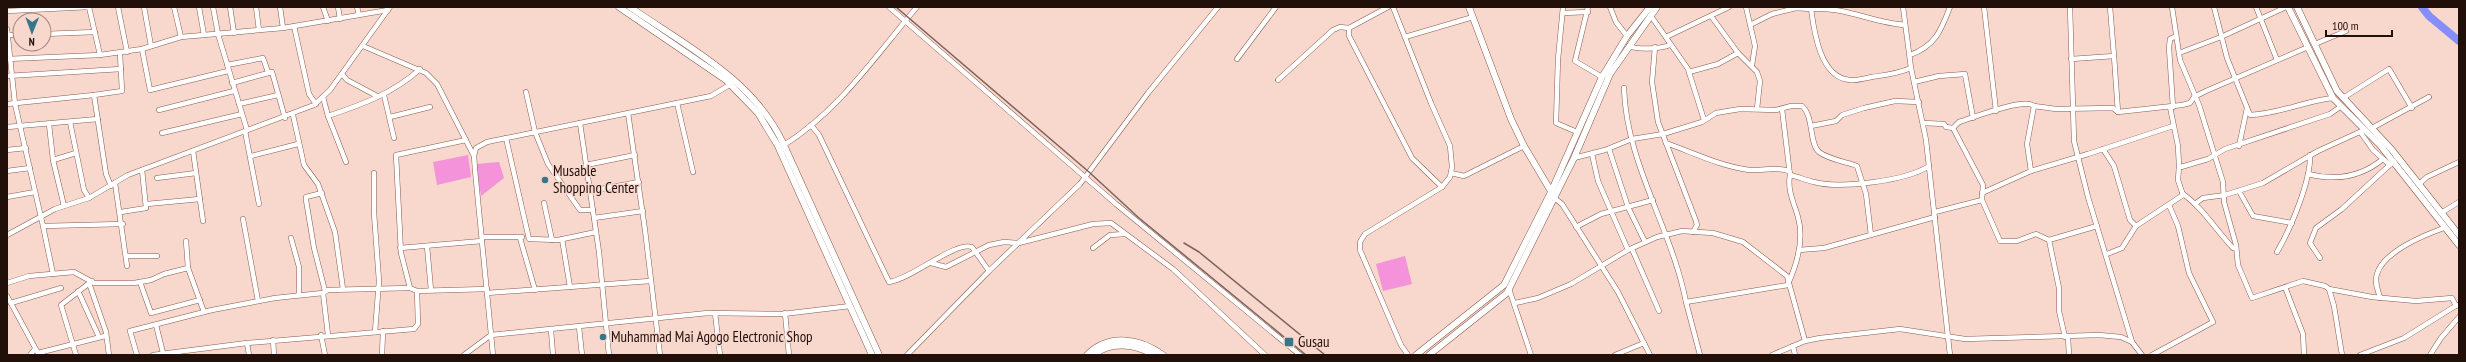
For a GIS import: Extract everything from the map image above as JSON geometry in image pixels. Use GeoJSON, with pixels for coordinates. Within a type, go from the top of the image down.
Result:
{"type":"FeatureCollection","features":[{"type":"Feature","properties":{"kind":"street"},"geometry":{"type":"LineString","coordinates":[[7,11],[89,7],[100,55]]}},
{"type":"Feature","properties":{"kind":"street"},"geometry":{"type":"LineString","coordinates":[[118,7],[127,52]]}},
{"type":"Feature","properties":{"kind":"street"},"geometry":{"type":"LineString","coordinates":[[144,7],[152,46]]}},
{"type":"Feature","properties":{"kind":"street"},"geometry":{"type":"LineString","coordinates":[[174,7],[181,37]]}},
{"type":"Feature","properties":{"kind":"street"},"geometry":{"type":"LineString","coordinates":[[199,7],[204,35]]}},
{"type":"Feature","properties":{"kind":"street"},"geometry":{"type":"LineString","coordinates":[[213,7],[218,34],[246,131],[259,204]]}},
{"type":"Feature","properties":{"kind":"street"},"geometry":{"type":"LineString","coordinates":[[230,7],[234,33]]}},
{"type":"Feature","properties":{"kind":"street"},"geometry":{"type":"LineString","coordinates":[[256,7],[260,30]]}},
{"type":"Feature","properties":{"kind":"street"},"geometry":{"type":"LineString","coordinates":[[280,7],[283,28]]}},
{"type":"Feature","properties":{"kind":"street"},"geometry":{"type":"LineString","coordinates":[[323,7],[328,21]]}},
{"type":"Feature","properties":{"kind":"street"},"geometry":{"type":"LineString","coordinates":[[338,7],[340,19]]}},
{"type":"Feature","properties":{"kind":"street"},"geometry":{"type":"LineString","coordinates":[[357,7],[359,16]]}},
{"type":"Feature","properties":{"kind":"street"},"geometry":{"type":"LineString","coordinates":[[889,7],[1085,177],[1300,355]]}},
{"type":"Feature","properties":{"kind":"street"},"geometry":{"type":"LineString","coordinates":[[784,145],[811,125],[853,84],[917,7]]}},
{"type":"Feature","properties":{"kind":"street"},"geometry":{"type":"LineString","coordinates":[[907,355],[988,271],[1019,243],[1085,177],[1148,93],[1218,7]]}},
{"type":"Feature","properties":{"kind":"street"},"geometry":{"type":"LineString","coordinates":[[1237,59],[1276,7]]}},
{"type":"Feature","properties":{"kind":"street"},"geometry":{"type":"LineString","coordinates":[[1278,80],[1333,30],[1340,26],[1349,28],[1388,7]]}},
{"type":"Feature","properties":{"kind":"street"},"geometry":{"type":"LineString","coordinates":[[1393,7],[1450,146],[1452,162],[1451,173],[1442,187],[1365,234],[1360,242],[1360,250],[1401,345],[1408,355]]}},
{"type":"Feature","properties":{"kind":"street"},"geometry":{"type":"LineString","coordinates":[[1469,7],[1502,97],[1524,146],[1552,194],[1562,204],[1618,292],[1650,355]]}},
{"type":"Feature","properties":{"kind":"street"},"geometry":{"type":"LineString","coordinates":[[1564,7],[1558,59],[1556,123],[1578,132]]}},
{"type":"Feature","properties":{"kind":"street"},"geometry":{"type":"LineString","coordinates":[[1610,7],[1616,22],[1627,36]]}},
{"type":"Feature","properties":{"kind":"street"},"geometry":{"type":"LineString","coordinates":[[1429,355],[1509,289],[1552,194],[1602,77],[1627,36],[1650,7]]}},
{"type":"Feature","properties":{"kind":"street"},"geometry":{"type":"LineString","coordinates":[[1416,355],[1504,285],[1552,194],[1574,158],[1610,74],[1657,7]]}},
{"type":"Feature","properties":{"kind":"street"},"geometry":{"type":"LineString","coordinates":[[1666,37],[1729,7]]}},
{"type":"Feature","properties":{"kind":"street"},"geometry":{"type":"LineString","coordinates":[[1746,7],[1755,46],[1752,65]]}},
{"type":"Feature","properties":{"kind":"street"},"geometry":{"type":"LineString","coordinates":[[1903,7],[1911,68],[1923,123],[1929,166],[1950,355]]}},
{"type":"Feature","properties":{"kind":"street"},"geometry":{"type":"LineString","coordinates":[[1910,55],[1931,44],[1944,25],[1950,7]]}},
{"type":"Feature","properties":{"kind":"street"},"geometry":{"type":"LineString","coordinates":[[1984,7],[1996,111]]}},
{"type":"Feature","properties":{"kind":"street"},"geometry":{"type":"LineString","coordinates":[[2070,7],[2074,141],[2097,226],[2107,254],[2132,342],[2142,355]]}},
{"type":"Feature","properties":{"kind":"street"},"geometry":{"type":"LineString","coordinates":[[2110,7],[2118,112]]}},
{"type":"Feature","properties":{"kind":"street"},"geometry":{"type":"LineString","coordinates":[[2172,7],[2179,53],[2194,97],[2204,118],[2225,195],[2224,202],[2236,248],[2238,265],[2253,299],[2303,281],[2325,286],[2329,289],[2380,298],[2416,301],[2452,298],[2458,305],[2404,338],[2360,355]]}},
{"type":"Feature","properties":{"kind":"street"},"geometry":{"type":"LineString","coordinates":[[2214,7],[2221,37],[2235,78],[2248,106],[2248,113],[2256,114],[2287,109],[2311,101],[2333,98]]}},
{"type":"Feature","properties":{"kind":"street"},"geometry":{"type":"LineString","coordinates":[[2256,7],[2277,60]]}},
{"type":"Feature","properties":{"kind":"street"},"geometry":{"type":"LineString","coordinates":[[2179,53],[2221,37],[2287,7],[2333,98],[2392,163],[2459,245]]}},
{"type":"Feature","properties":{"kind":"street"},"geometry":{"type":"LineString","coordinates":[[9,59],[120,53],[142,49],[181,37],[283,28],[359,16],[389,8]]}},
{"type":"Feature","properties":{"kind":"street"},"geometry":{"type":"LineString","coordinates":[[7,235],[41,215],[89,198],[142,170],[293,115],[316,104],[342,74],[389,8]]}},
{"type":"Feature","properties":{"kind":"street"},"geometry":{"type":"LineString","coordinates":[[624,8],[713,63],[742,86],[767,115],[784,145],[879,355]]}},
{"type":"Feature","properties":{"kind":"street"},"geometry":{"type":"LineString","coordinates":[[1750,25],[1772,14],[1796,8],[1842,10],[1905,25]]}},
{"type":"Feature","properties":{"kind":"street"},"geometry":{"type":"LineString","coordinates":[[1811,8],[1813,32],[1819,52],[1827,66],[1838,74],[1849,80],[1857,80],[1890,76],[1911,68]]}},
{"type":"Feature","properties":{"kind":"street"},"geometry":{"type":"LineString","coordinates":[[2300,8],[2315,44],[2343,98],[2372,128],[2459,235]]}},
{"type":"Feature","properties":{"kind":"street"},"geometry":{"type":"LineString","coordinates":[[1563,13],[1588,10],[1575,61],[1602,77]]}},
{"type":"Feature","properties":{"kind":"street"},"geometry":{"type":"LineString","coordinates":[[1405,37],[1473,16]]}},
{"type":"Feature","properties":{"kind":"street"},"geometry":{"type":"LineString","coordinates":[[1651,16],[1689,72],[1704,120]]}},
{"type":"Feature","properties":{"kind":"street"},"geometry":{"type":"LineString","coordinates":[[1711,16],[1738,53],[1752,65],[1760,81],[1757,109]]}},
{"type":"Feature","properties":{"kind":"street"},"geometry":{"type":"LineString","coordinates":[[641,19],[731,84],[749,101],[774,138],[872,355]]}},
{"type":"Feature","properties":{"kind":"street"},"geometry":{"type":"LineString","coordinates":[[294,26],[309,94],[316,104]]}},
{"type":"Feature","properties":{"kind":"street"},"geometry":{"type":"LineString","coordinates":[[1349,28],[1349,36],[1412,158],[1442,187]]}},
{"type":"Feature","properties":{"kind":"street"},"geometry":{"type":"LineString","coordinates":[[7,29],[9,59],[14,76],[15,104],[51,257],[53,274]]}},
{"type":"Feature","properties":{"kind":"street"},"geometry":{"type":"LineString","coordinates":[[2315,44],[2346,31]]}},
{"type":"Feature","properties":{"kind":"street"},"geometry":{"type":"LineString","coordinates":[[52,34],[95,32]]}},
{"type":"Feature","properties":{"kind":"street"},"geometry":{"type":"LineString","coordinates":[[2176,36],[2170,39],[2169,48],[2172,72],[2173,126],[2178,146],[2178,180],[2182,193],[2196,203],[2222,236],[2233,248],[2236,248]]}},
{"type":"Feature","properties":{"kind":"street"},"geometry":{"type":"LineString","coordinates":[[1629,46],[1635,48],[1664,48],[1670,45]]}},
{"type":"Feature","properties":{"kind":"street"},"geometry":{"type":"LineString","coordinates":[[363,46],[420,69],[437,84],[474,156]]}},
{"type":"Feature","properties":{"kind":"street"},"geometry":{"type":"LineString","coordinates":[[1655,47],[1652,82],[1663,134],[1697,225],[1693,232]]}},
{"type":"Feature","properties":{"kind":"street"},"geometry":{"type":"LineString","coordinates":[[1953,128],[1959,122],[2027,103],[2034,106],[2056,109],[2114,108],[2118,112],[2172,107],[2190,103],[2194,97],[2308,47]]}},
{"type":"Feature","properties":{"kind":"street"},"geometry":{"type":"LineString","coordinates":[[142,49],[150,90],[228,71]]}},
{"type":"Feature","properties":{"kind":"street"},"geometry":{"type":"LineString","coordinates":[[7,104],[122,91],[120,53]]}},
{"type":"Feature","properties":{"kind":"street"},"geometry":{"type":"LineString","coordinates":[[1689,72],[1718,64],[1738,53]]}},
{"type":"Feature","properties":{"kind":"street"},"geometry":{"type":"LineString","coordinates":[[2071,59],[2114,56]]}},
{"type":"Feature","properties":{"kind":"street"},"geometry":{"type":"LineString","coordinates":[[227,65],[263,58],[268,72]]}},
{"type":"Feature","properties":{"kind":"street"},"geometry":{"type":"LineString","coordinates":[[7,76],[121,69]]}},
{"type":"Feature","properties":{"kind":"street"},"geometry":{"type":"LineString","coordinates":[[328,116],[377,96],[384,95],[404,83],[420,69]]}},
{"type":"Feature","properties":{"kind":"street"},"geometry":{"type":"LineString","coordinates":[[2343,98],[2389,69],[2412,108]]}},
{"type":"Feature","properties":{"kind":"street"},"geometry":{"type":"LineString","coordinates":[[232,83],[272,72],[285,118]]}},
{"type":"Feature","properties":{"kind":"street"},"geometry":{"type":"LineString","coordinates":[[342,74],[347,80],[377,96]]}},
{"type":"Feature","properties":{"kind":"street"},"geometry":{"type":"LineString","coordinates":[[1914,82],[1939,76],[1965,74],[1973,118]]}},
{"type":"Feature","properties":{"kind":"street"},"geometry":{"type":"LineString","coordinates":[[493,355],[474,156],[476,148],[487,142],[711,96],[731,84]]}},
{"type":"Feature","properties":{"kind":"street"},"geometry":{"type":"LineString","coordinates":[[1624,88],[1625,111],[1632,139],[1666,235],[1700,355]]}},
{"type":"Feature","properties":{"kind":"street"},"geometry":{"type":"LineString","coordinates":[[159,110],[234,91]]}},
{"type":"Feature","properties":{"kind":"street"},"geometry":{"type":"LineString","coordinates":[[526,92],[535,132],[548,164],[580,210],[593,210]]}},
{"type":"Feature","properties":{"kind":"street"},"geometry":{"type":"LineString","coordinates":[[94,95],[106,174],[113,184],[121,212],[128,266]]}},
{"type":"Feature","properties":{"kind":"street"},"geometry":{"type":"LineString","coordinates":[[239,104],[278,95]]}},
{"type":"Feature","properties":{"kind":"street"},"geometry":{"type":"LineString","coordinates":[[384,95],[394,138]]}},
{"type":"Feature","properties":{"kind":"street"},"geometry":{"type":"LineString","coordinates":[[323,97],[328,116],[346,162]]}},
{"type":"Feature","properties":{"kind":"street"},"geometry":{"type":"LineString","coordinates":[[2372,128],[2412,108],[2429,97]]}},
{"type":"Feature","properties":{"kind":"street"},"geometry":{"type":"LineString","coordinates":[[1811,126],[1830,123],[1852,111],[1875,105],[1896,101],[1919,102]]}},
{"type":"Feature","properties":{"kind":"street"},"geometry":{"type":"LineString","coordinates":[[677,103],[693,172]]}},
{"type":"Feature","properties":{"kind":"street"},"geometry":{"type":"LineString","coordinates":[[1574,158],[1609,149],[1632,139],[1663,134],[1704,120],[1716,113],[1730,110],[1782,109],[1802,106],[1811,126],[1815,146],[1819,152],[1857,166],[1862,183],[1871,235]]}},
{"type":"Feature","properties":{"kind":"street"},"geometry":{"type":"LineString","coordinates":[[2031,170],[2027,144],[2034,106]]}},
{"type":"Feature","properties":{"kind":"street"},"geometry":{"type":"LineString","coordinates":[[2239,146],[2241,127],[2248,106]]}},
{"type":"Feature","properties":{"kind":"street"},"geometry":{"type":"LineString","coordinates":[[390,117],[430,107]]}},
{"type":"Feature","properties":{"kind":"street"},"geometry":{"type":"LineString","coordinates":[[2179,166],[2188,166],[2214,155],[2330,114],[2340,107]]}},
{"type":"Feature","properties":{"kind":"street"},"geometry":{"type":"LineString","coordinates":[[1782,109],[1789,173],[1788,184],[1800,223],[1797,263],[1788,285]]}},
{"type":"Feature","properties":{"kind":"street"},"geometry":{"type":"LineString","coordinates":[[628,113],[643,211],[650,282],[660,355]]}},
{"type":"Feature","properties":{"kind":"street"},"geometry":{"type":"LineString","coordinates":[[162,133],[242,114]]}},
{"type":"Feature","properties":{"kind":"street"},"geometry":{"type":"LineString","coordinates":[[293,115],[298,144],[304,165],[317,182],[335,232],[343,289]]}},
{"type":"Feature","properties":{"kind":"street"},"geometry":{"type":"LineString","coordinates":[[7,127],[98,119]]}},
{"type":"Feature","properties":{"kind":"street"},"geometry":{"type":"LineString","coordinates":[[70,122],[84,190],[89,198]]}},
{"type":"Feature","properties":{"kind":"street"},"geometry":{"type":"LineString","coordinates":[[580,123],[596,232],[600,286],[609,355]]}},
{"type":"Feature","properties":{"kind":"street"},"geometry":{"type":"LineString","coordinates":[[1923,123],[1942,123],[1946,127],[1953,128]]}},
{"type":"Feature","properties":{"kind":"street"},"geometry":{"type":"LineString","coordinates":[[49,124],[53,160],[64,206]]}},
{"type":"Feature","properties":{"kind":"street"},"geometry":{"type":"LineString","coordinates":[[811,125],[819,135],[868,236],[887,280],[891,282],[931,263],[963,245],[972,246],[988,271]]}},
{"type":"Feature","properties":{"kind":"street"},"geometry":{"type":"LineString","coordinates":[[1982,193],[2031,170],[2078,158],[2173,126]]}},
{"type":"Feature","properties":{"kind":"street"},"geometry":{"type":"LineString","coordinates":[[1953,128],[1983,185],[1982,200],[2000,241],[2017,241],[2031,234],[2041,234],[2049,240],[2060,288],[2059,309],[2069,355]]}},
{"type":"Feature","properties":{"kind":"street"},"geometry":{"type":"LineString","coordinates":[[2196,203],[2206,197],[2225,195],[2263,183],[2310,155],[2363,132]]}},
{"type":"Feature","properties":{"kind":"street"},"geometry":{"type":"LineString","coordinates":[[2363,132],[2373,150],[2383,159],[2392,163]]}},
{"type":"Feature","properties":{"kind":"street"},"geometry":{"type":"LineString","coordinates":[[506,138],[527,237]]}},
{"type":"Feature","properties":{"kind":"street"},"geometry":{"type":"LineString","coordinates":[[410,288],[400,248],[397,154],[466,140]]}},
{"type":"Feature","properties":{"kind":"street"},"geometry":{"type":"LineString","coordinates":[[1666,143],[1726,165],[1749,170],[1768,167],[1814,182],[1862,183],[1915,173],[1929,166]]}},
{"type":"Feature","properties":{"kind":"street"},"geometry":{"type":"LineString","coordinates":[[251,156],[298,144]]}},
{"type":"Feature","properties":{"kind":"street"},"geometry":{"type":"LineString","coordinates":[[1451,173],[1464,176],[1524,146]]}},
{"type":"Feature","properties":{"kind":"street"},"geometry":{"type":"LineString","coordinates":[[7,150],[26,148]]}},
{"type":"Feature","properties":{"kind":"street"},"geometry":{"type":"LineString","coordinates":[[1609,149],[1628,207],[1645,242]]}},
{"type":"Feature","properties":{"kind":"street"},"geometry":{"type":"LineString","coordinates":[[2103,149],[2114,166],[2130,220],[2136,226]]}},
{"type":"Feature","properties":{"kind":"street"},"geometry":{"type":"LineString","coordinates":[[193,151],[203,221]]}},
{"type":"Feature","properties":{"kind":"street"},"geometry":{"type":"LineString","coordinates":[[53,160],[76,153]]}},
{"type":"Feature","properties":{"kind":"street"},"geometry":{"type":"LineString","coordinates":[[1592,154],[1598,181],[1659,311]]}},
{"type":"Feature","properties":{"kind":"street"},"geometry":{"type":"LineString","coordinates":[[586,164],[635,155]]}},
{"type":"Feature","properties":{"kind":"street"},"geometry":{"type":"LineString","coordinates":[[2277,252],[2292,223],[2308,174],[2310,155]]}},
{"type":"Feature","properties":{"kind":"street"},"geometry":{"type":"LineString","coordinates":[[2308,174],[2343,177],[2367,171],[2383,159]]}},
{"type":"Feature","properties":{"kind":"street"},"geometry":{"type":"LineString","coordinates":[[2419,184],[2427,177],[2459,162]]}},
{"type":"Feature","properties":{"kind":"street"},"geometry":{"type":"LineString","coordinates":[[2320,258],[2310,243],[2316,228],[2342,210],[2392,163]]}},
{"type":"Feature","properties":{"kind":"street"},"geometry":{"type":"LineString","coordinates":[[7,171],[30,168]]}},
{"type":"Feature","properties":{"kind":"street"},"geometry":{"type":"LineString","coordinates":[[121,212],[146,208],[147,204],[142,170]]}},
{"type":"Feature","properties":{"kind":"street"},"geometry":{"type":"LineString","coordinates":[[157,178],[196,173]]}},
{"type":"Feature","properties":{"kind":"street"},"geometry":{"type":"LineString","coordinates":[[374,174],[379,288],[374,332]]}},
{"type":"Feature","properties":{"kind":"street"},"geometry":{"type":"LineString","coordinates":[[590,191],[639,182]]}},
{"type":"Feature","properties":{"kind":"street"},"geometry":{"type":"LineString","coordinates":[[2239,191],[2253,216],[2292,223]]}},
{"type":"Feature","properties":{"kind":"street"},"geometry":{"type":"LineString","coordinates":[[7,197],[35,192]]}},
{"type":"Feature","properties":{"kind":"street"},"geometry":{"type":"LineString","coordinates":[[322,193],[306,197],[306,200],[314,248],[324,292],[328,335]]}},
{"type":"Feature","properties":{"kind":"street"},"geometry":{"type":"LineString","coordinates":[[2107,254],[2122,248],[2136,226],[2182,196],[2182,193]]}},
{"type":"Feature","properties":{"kind":"street"},"geometry":{"type":"LineString","coordinates":[[147,204],[200,199]]}},
{"type":"Feature","properties":{"kind":"street"},"geometry":{"type":"LineString","coordinates":[[1576,227],[1611,211],[1653,200]]}},
{"type":"Feature","properties":{"kind":"street"},"geometry":{"type":"LineString","coordinates":[[1799,250],[1824,248],[1871,235],[1982,200]]}},
{"type":"Feature","properties":{"kind":"street"},"geometry":{"type":"LineString","coordinates":[[2441,213],[2459,202]]}},
{"type":"Feature","properties":{"kind":"street"},"geometry":{"type":"LineString","coordinates":[[544,203],[552,240]]}},
{"type":"Feature","properties":{"kind":"street"},"geometry":{"type":"LineString","coordinates":[[2152,355],[2212,322],[2189,273],[2178,226],[2169,205]]}},
{"type":"Feature","properties":{"kind":"street"},"geometry":{"type":"LineString","coordinates":[[594,218],[643,211]]}},
{"type":"Feature","properties":{"kind":"street"},"geometry":{"type":"LineString","coordinates":[[243,219],[258,301]]}},
{"type":"Feature","properties":{"kind":"street"},"geometry":{"type":"LineString","coordinates":[[43,226],[122,224]]}},
{"type":"Feature","properties":{"kind":"street"},"geometry":{"type":"LineString","coordinates":[[931,263],[946,267],[995,244],[1019,243],[1093,224],[1111,224],[1127,234],[1173,270],[1265,355]]}},
{"type":"Feature","properties":{"kind":"street"},"geometry":{"type":"LineString","coordinates":[[2049,240],[2097,226]]}},
{"type":"Feature","properties":{"kind":"street"},"geometry":{"type":"LineString","coordinates":[[2380,298],[2376,275],[2384,262],[2420,237],[2444,228]]}},
{"type":"Feature","properties":{"kind":"street"},"geometry":{"type":"LineString","coordinates":[[1515,304],[1555,291],[1571,284],[1600,265],[1645,242],[1682,231],[1713,233],[1744,242],[1787,276],[1788,285],[1805,341]]}},
{"type":"Feature","properties":{"kind":"street"},"geometry":{"type":"LineString","coordinates":[[400,248],[482,239],[527,237],[531,240],[552,240],[596,232]]}},
{"type":"Feature","properties":{"kind":"street"},"geometry":{"type":"LineString","coordinates":[[1093,248],[1110,236],[1127,234]]}},
{"type":"Feature","properties":{"kind":"street"},"geometry":{"type":"LineString","coordinates":[[291,238],[299,267],[298,295]]}},
{"type":"Feature","properties":{"kind":"street"},"geometry":{"type":"LineString","coordinates":[[520,238],[535,290]]}},
{"type":"Feature","properties":{"kind":"street"},"geometry":{"type":"LineString","coordinates":[[562,239],[570,287]]}},
{"type":"Feature","properties":{"kind":"street"},"geometry":{"type":"LineString","coordinates":[[186,241],[188,268],[204,312]]}},
{"type":"Feature","properties":{"kind":"street"},"geometry":{"type":"LineString","coordinates":[[427,246],[431,290]]}},
{"type":"Feature","properties":{"kind":"street"},"geometry":{"type":"LineString","coordinates":[[127,256],[157,256]]}},
{"type":"Feature","properties":{"kind":"street"},"geometry":{"type":"LineString","coordinates":[[7,283],[29,276],[74,272],[90,282],[140,282],[188,268]]}},
{"type":"Feature","properties":{"kind":"street"},"geometry":{"type":"LineString","coordinates":[[76,355],[61,307],[64,302],[90,282]]}},
{"type":"Feature","properties":{"kind":"street"},"geometry":{"type":"LineString","coordinates":[[90,282],[106,332],[105,336],[109,355]]}},
{"type":"Feature","properties":{"kind":"street"},"geometry":{"type":"LineString","coordinates":[[140,282],[151,313],[200,300]]}},
{"type":"Feature","properties":{"kind":"street"},"geometry":{"type":"LineString","coordinates":[[137,355],[130,331],[156,326],[204,312],[258,301],[298,295],[343,289],[410,288],[417,291],[535,290],[650,282]]}},
{"type":"Feature","properties":{"kind":"street"},"geometry":{"type":"LineString","coordinates":[[1686,302],[1709,300],[1765,287],[1788,285]]}},
{"type":"Feature","properties":{"kind":"street"},"geometry":{"type":"LineString","coordinates":[[2285,287],[2301,326],[2304,355]]}},
{"type":"Feature","properties":{"kind":"street"},"geometry":{"type":"LineString","coordinates":[[11,303],[61,288]]}},
{"type":"Feature","properties":{"kind":"street"},"geometry":{"type":"LineString","coordinates":[[1509,289],[1532,355]]}},
{"type":"Feature","properties":{"kind":"street"},"geometry":{"type":"LineString","coordinates":[[2329,289],[2334,306],[2342,355]]}},
{"type":"Feature","properties":{"kind":"street"},"geometry":{"type":"LineString","coordinates":[[78,291],[99,337]]}},
{"type":"Feature","properties":{"kind":"street"},"geometry":{"type":"LineString","coordinates":[[153,355],[273,340],[417,327],[417,291]]}},
{"type":"Feature","properties":{"kind":"street"},"geometry":{"type":"LineString","coordinates":[[7,296],[37,352]]}},
{"type":"Feature","properties":{"kind":"street"},"geometry":{"type":"LineString","coordinates":[[464,355],[491,335],[715,313],[785,313],[850,306]]}},
{"type":"Feature","properties":{"kind":"street"},"geometry":{"type":"LineString","coordinates":[[715,313],[720,355]]}},
{"type":"Feature","properties":{"kind":"street"},"geometry":{"type":"LineString","coordinates":[[785,313],[789,355]]}},
{"type":"Feature","properties":{"kind":"street"},"geometry":{"type":"LineString","coordinates":[[2430,355],[2441,338],[2459,317]]}},
{"type":"Feature","properties":{"kind":"street"},"geometry":{"type":"LineString","coordinates":[[156,326],[165,354]]}},
{"type":"Feature","properties":{"kind":"street"},"geometry":{"type":"LineString","coordinates":[[579,327],[582,355]]}},
{"type":"Feature","properties":{"kind":"street"},"geometry":{"type":"LineString","coordinates":[[1772,355],[1805,341],[1900,329],[1965,339],[2109,336],[2132,342]]}},
{"type":"Feature","properties":{"kind":"street"},"geometry":{"type":"LineString","coordinates":[[551,330],[553,355]]}},
{"type":"Feature","properties":{"kind":"street"},"geometry":{"type":"LineString","coordinates":[[382,355],[383,331]]}},
{"type":"Feature","properties":{"kind":"street"},"geometry":{"type":"LineString","coordinates":[[321,335],[325,355]]}},
{"type":"Feature","properties":{"kind":"street"},"geometry":{"type":"LineString","coordinates":[[30,355],[105,336]]}},
{"type":"Feature","properties":{"kind":"street"},"geometry":{"type":"LineString","coordinates":[[273,340],[274,355]]}},
{"type":"Feature","properties":{"kind":"street"},"geometry":{"type":"LineString","coordinates":[[1087,355],[1109,342],[1129,340],[1146,344],[1163,355]]}},
{"type":"Feature","properties":{"kind":"street"},"geometry":{"type":"LineString","coordinates":[[247,343],[248,355]]}},
{"type":"Feature","properties":{"kind":"street"},"geometry":{"type":"LineString","coordinates":[[1615,355],[1644,343]]}},
{"type":"Feature","properties":{"kind":"street"},"geometry":{"type":"LineString","coordinates":[[1094,355],[1106,348],[1128,346],[1153,355]]}},
{"type":"Feature","properties":{"kind":"street"},"geometry":{"type":"LineString","coordinates":[[1793,346],[1795,355]]}},
{"type":"Feature","properties":{"kind":"shaded area"},"geometry":{"type":"Polygon","coordinates":[[[468,155],[471,177],[437,185],[433,162],[468,155]]]}},
{"type":"Feature","properties":{"kind":"shaded area"},"geometry":{"type":"Polygon","coordinates":[[[499,162],[504,178],[481,196],[476,164],[499,162]]]}},
{"type":"Feature","properties":{"kind":"shaded area"},"geometry":{"type":"Polygon","coordinates":[[[1405,256],[1412,284],[1383,291],[1376,264],[1405,256]]]}},
{"type":"Feature","properties":{"kind":"waterway"},"geometry":{"type":"LineString","coordinates":[[2422,7],[2429,16],[2459,41]]}},
{"type":"Feature","properties":{"kind":"railway"},"geometry":{"type":"LineString","coordinates":[[896,7],[1089,172],[1139,218],[1306,355]]}},
{"type":"Feature","properties":{"kind":"railway"},"geometry":{"type":"LineString","coordinates":[[1184,243],[1199,252],[1325,355]]}},
{"type":"Feature","properties":{"kind":"place","name":"Musable Shopping Center"},"geometry":{"type":"Point","coordinates":[545,180]}},
{"type":"Feature","properties":{"kind":"place","name":"Muhammad Mai Agogo Electronic Shop"},"geometry":{"type":"Point","coordinates":[603,337]}},
{"type":"Feature","properties":{"kind":"place","name":"Gusau"},"geometry":{"type":"Point","coordinates":[1289,342]}}]}
